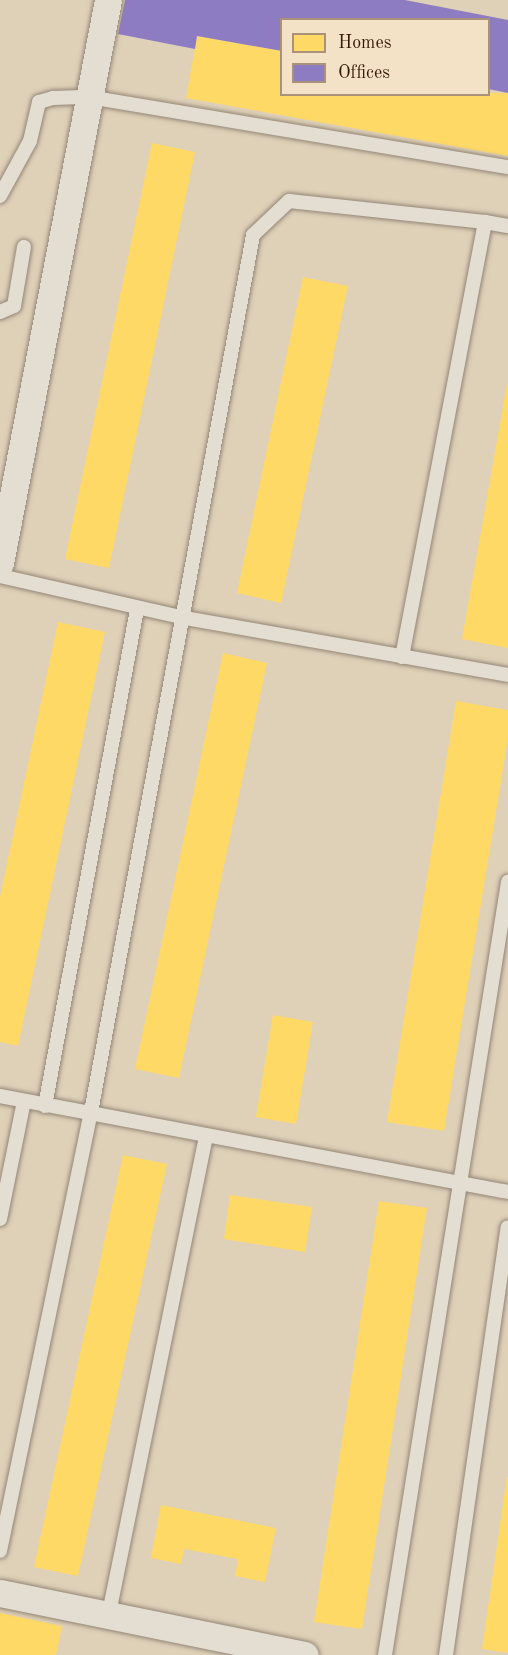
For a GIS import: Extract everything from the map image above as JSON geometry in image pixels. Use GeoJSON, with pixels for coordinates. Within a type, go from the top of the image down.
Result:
{"type":"FeatureCollection","features":[{"type":"Feature","properties":{"kind":"street"},"geometry":{"type":"LineString","coordinates":[[0,563],[6,508],[108,0]]}},
{"type":"Feature","properties":{"kind":"street"},"geometry":{"type":"LineString","coordinates":[[0,1593],[108,1618],[305,1655]]}},
{"type":"Feature","properties":{"kind":"lane"},"geometry":{"type":"LineString","coordinates":[[0,196],[30,141],[39,102],[89,98],[508,166]]}},
{"type":"Feature","properties":{"kind":"lane"},"geometry":{"type":"LineString","coordinates":[[0,1551],[91,1112],[180,617],[253,235],[289,201],[508,226]]}},
{"type":"Feature","properties":{"kind":"lane"},"geometry":{"type":"LineString","coordinates":[[402,657],[485,222]]}},
{"type":"Feature","properties":{"kind":"lane"},"geometry":{"type":"LineString","coordinates":[[0,312],[14,306],[24,247]]}},
{"type":"Feature","properties":{"kind":"lane"},"geometry":{"type":"LineString","coordinates":[[0,576],[137,609],[508,675]]}},
{"type":"Feature","properties":{"kind":"lane"},"geometry":{"type":"LineString","coordinates":[[45,1106],[137,609]]}},
{"type":"Feature","properties":{"kind":"lane"},"geometry":{"type":"LineString","coordinates":[[385,1655],[508,882]]}},
{"type":"Feature","properties":{"kind":"lane"},"geometry":{"type":"LineString","coordinates":[[0,1096],[45,1106],[91,1112],[206,1138],[462,1180],[508,1192]]}},
{"type":"Feature","properties":{"kind":"lane"},"geometry":{"type":"LineString","coordinates":[[0,1219],[24,1101]]}},
{"type":"Feature","properties":{"kind":"lane"},"geometry":{"type":"LineString","coordinates":[[108,1618],[206,1138]]}},
{"type":"Feature","properties":{"kind":"lane"},"geometry":{"type":"LineString","coordinates":[[446,1655],[508,1227]]}},
{"type":"Feature","properties":{"kind":"building: Homes"},"geometry":{"type":"Polygon","coordinates":[[[197,36],[280,51],[280,96],[490,96],[490,93],[508,93],[508,156],[186,98],[197,36]]]}},
{"type":"Feature","properties":{"kind":"building: Homes"},"geometry":{"type":"Polygon","coordinates":[[[152,143],[195,152],[109,568],[65,559],[152,143]]]}},
{"type":"Feature","properties":{"kind":"building: Homes"},"geometry":{"type":"Polygon","coordinates":[[[303,277],[348,286],[281,603],[237,593],[303,277]]]}},
{"type":"Feature","properties":{"kind":"building: Homes"},"geometry":{"type":"Polygon","coordinates":[[[508,384],[508,648],[462,639],[508,384]]]}},
{"type":"Feature","properties":{"kind":"building: Homes"},"geometry":{"type":"Polygon","coordinates":[[[58,622],[105,632],[18,1046],[0,1042],[0,897],[58,622]]]}},
{"type":"Feature","properties":{"kind":"building: Homes"},"geometry":{"type":"Polygon","coordinates":[[[223,653],[267,663],[179,1078],[135,1069],[223,653]]]}},
{"type":"Feature","properties":{"kind":"building: Homes"},"geometry":{"type":"Polygon","coordinates":[[[456,701],[508,710],[508,738],[444,1131],[387,1122],[456,701]]]}},
{"type":"Feature","properties":{"kind":"building: Homes"},"geometry":{"type":"Polygon","coordinates":[[[273,1015],[313,1022],[296,1124],[256,1117],[273,1015]]]}},
{"type":"Feature","properties":{"kind":"building: Homes"},"geometry":{"type":"Polygon","coordinates":[[[123,1155],[167,1164],[78,1576],[34,1567],[123,1155]]]}},
{"type":"Feature","properties":{"kind":"building: Homes"},"geometry":{"type":"Polygon","coordinates":[[[230,1195],[312,1207],[305,1252],[224,1239],[230,1195]]]}},
{"type":"Feature","properties":{"kind":"building: Homes"},"geometry":{"type":"Polygon","coordinates":[[[379,1201],[427,1208],[362,1629],[314,1622],[379,1201]]]}},
{"type":"Feature","properties":{"kind":"building: Homes"},"geometry":{"type":"Polygon","coordinates":[[[508,1477],[508,1653],[482,1649],[508,1477]]]}},
{"type":"Feature","properties":{"kind":"building: Homes"},"geometry":{"type":"Polygon","coordinates":[[[161,1505],[276,1528],[265,1582],[235,1576],[238,1559],[184,1549],[181,1564],[151,1558],[161,1505]]]}},
{"type":"Feature","properties":{"kind":"building: Homes"},"geometry":{"type":"Polygon","coordinates":[[[0,1613],[62,1626],[56,1655],[0,1655],[0,1613]]]}},
{"type":"Feature","properties":{"kind":"building: Offices"},"geometry":{"type":"Polygon","coordinates":[[[125,0],[405,0],[508,20],[508,93],[490,89],[490,18],[280,18],[280,51],[197,36],[195,49],[118,34],[125,0]]]}}]}
